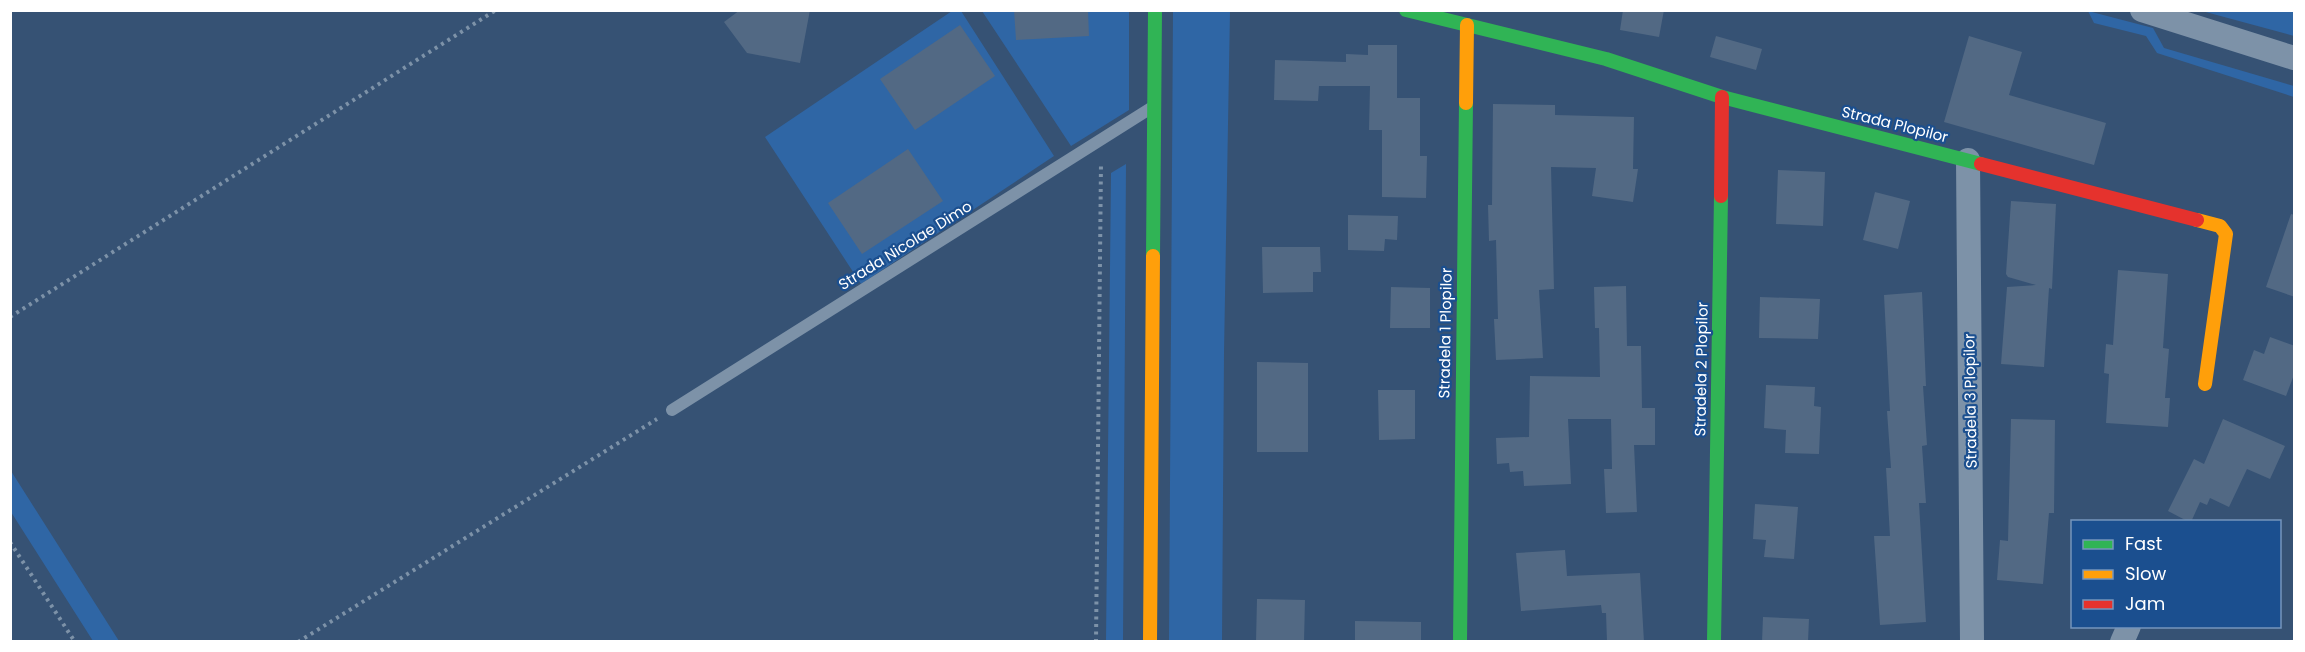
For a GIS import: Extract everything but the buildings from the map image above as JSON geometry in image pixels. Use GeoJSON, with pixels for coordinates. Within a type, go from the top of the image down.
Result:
{"type":"FeatureCollection","features":[{"type":"Feature","properties":{"kind":"street"},"geometry":{"type":"LineString","coordinates":[[1150,642],[1155,10]]}},
{"type":"Feature","properties":{"kind":"street","name":"Strada Plopilor"},"geometry":{"type":"LineString","coordinates":[[1406,10],[1566,49],[1681,81],[1722,97],[2220,226],[2226,234],[2205,384]]}},
{"type":"Feature","properties":{"kind":"street"},"geometry":{"type":"LineString","coordinates":[[2142,10],[2295,58]]}},
{"type":"Feature","properties":{"kind":"street","name":"Stradela 1 Plopilor"},"geometry":{"type":"LineString","coordinates":[[1460,642],[1467,25]]}},
{"type":"Feature","properties":{"kind":"street","name":"Stradela 2 Plopilor"},"geometry":{"type":"LineString","coordinates":[[1714,642],[1722,97]]}},
{"type":"Feature","properties":{"kind":"street","name":"Stradela 3 Plopilor"},"geometry":{"type":"LineString","coordinates":[[1968,160],[1972,642]]}},
{"type":"Feature","properties":{"kind":"street"},"geometry":{"type":"LineString","coordinates":[[2122,642],[2129,628]]}},
{"type":"Feature","properties":{"kind":"lane","name":"Strada Nicolae Dimo"},"geometry":{"type":"LineString","coordinates":[[672,410],[1155,106]]}},
{"type":"Feature","properties":{"kind":"path"},"geometry":{"type":"LineString","coordinates":[[10,317],[496,10]]}},
{"type":"Feature","properties":{"kind":"path"},"geometry":{"type":"LineString","coordinates":[[1096,642],[1101,141]]}},
{"type":"Feature","properties":{"kind":"path"},"geometry":{"type":"LineString","coordinates":[[298,642],[672,410]]}},
{"type":"Feature","properties":{"kind":"path"},"geometry":{"type":"LineString","coordinates":[[10,543],[75,642]]}},
{"type":"Feature","properties":{"kind":"shaded area"},"geometry":{"type":"Polygon","coordinates":[[[952,11],[961,11],[1054,156],[861,284],[765,137],[952,11]]]}},
{"type":"Feature","properties":{"kind":"shaded area"},"geometry":{"type":"Polygon","coordinates":[[[982,11],[1129,11],[1129,110],[1071,146],[982,11]]]}},
{"type":"Feature","properties":{"kind":"shaded area"},"geometry":{"type":"Polygon","coordinates":[[[1173,11],[1230,11],[1222,641],[1169,641],[1173,11]]]}},
{"type":"Feature","properties":{"kind":"shaded area"},"geometry":{"type":"Polygon","coordinates":[[[2088,11],[2153,28],[2164,48],[2294,86],[2294,97],[2157,53],[2146,36],[2094,23],[2088,11]]]}},
{"type":"Feature","properties":{"kind":"shaded area"},"geometry":{"type":"Polygon","coordinates":[[[2202,11],[2294,12],[2294,36],[2202,11]]]}},
{"type":"Feature","properties":{"kind":"shaded area"},"geometry":{"type":"Polygon","coordinates":[[[1126,164],[1123,641],[1106,642],[1111,173],[1126,164]]]}},
{"type":"Feature","properties":{"kind":"shaded area"},"geometry":{"type":"Polygon","coordinates":[[[10,471],[119,641],[93,641],[11,512],[10,471]]]}},
{"type":"Feature","properties":{"kind":"traffic: fast"},"geometry":{"type":"LineString","coordinates":[[1153,256],[1155,10]]}},
{"type":"Feature","properties":{"kind":"traffic: fast"},"geometry":{"type":"LineString","coordinates":[[1406,10],[1606,59],[1722,97],[1981,164]]}},
{"type":"Feature","properties":{"kind":"traffic: fast"},"geometry":{"type":"LineString","coordinates":[[1460,642],[1466,103]]}},
{"type":"Feature","properties":{"kind":"traffic: fast"},"geometry":{"type":"LineString","coordinates":[[1714,642],[1721,196]]}},
{"type":"Feature","properties":{"kind":"traffic: slow"},"geometry":{"type":"LineString","coordinates":[[1466,103],[1467,25]]}},
{"type":"Feature","properties":{"kind":"traffic: slow"},"geometry":{"type":"LineString","coordinates":[[2197,220],[2220,226],[2226,234],[2205,384]]}},
{"type":"Feature","properties":{"kind":"traffic: slow"},"geometry":{"type":"LineString","coordinates":[[1150,642],[1153,256]]}},
{"type":"Feature","properties":{"kind":"traffic: jam"},"geometry":{"type":"LineString","coordinates":[[1721,196],[1722,97]]}},
{"type":"Feature","properties":{"kind":"traffic: jam"},"geometry":{"type":"LineString","coordinates":[[1981,164],[2197,220]]}}]}
